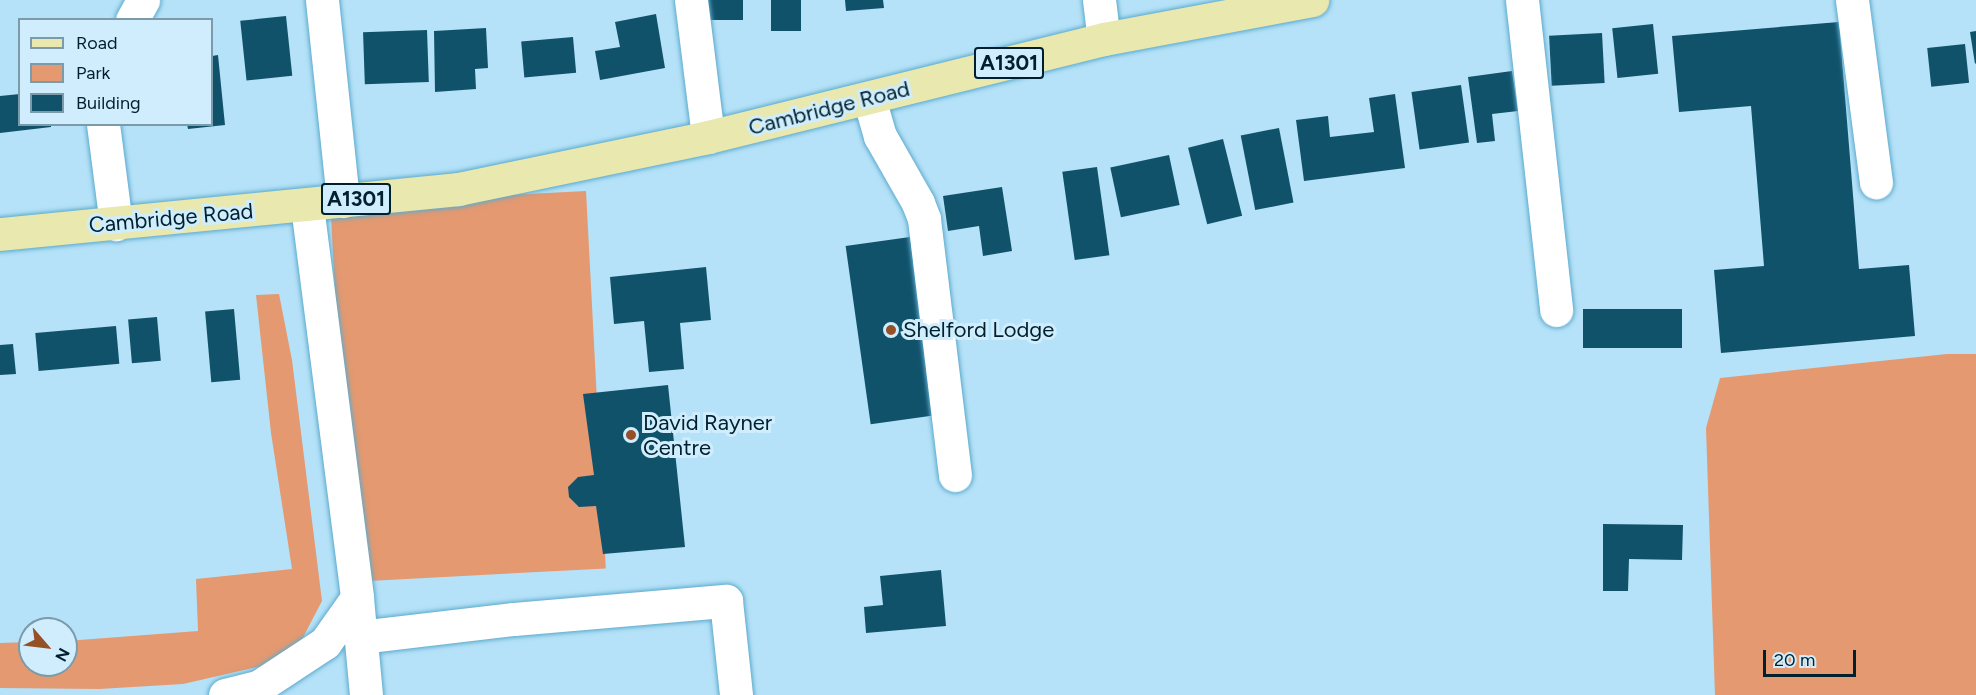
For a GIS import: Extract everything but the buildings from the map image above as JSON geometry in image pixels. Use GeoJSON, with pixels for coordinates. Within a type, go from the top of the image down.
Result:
{"type":"FeatureCollection","features":[{"type":"Feature","properties":{"kind":"main road","name":"Cambridge Road"},"geometry":{"type":"LineString","coordinates":[[0,234],[308,206],[458,189],[708,137],[1104,39],[1312,0]]}},
{"type":"Feature","properties":{"kind":"street"},"geometry":{"type":"LineString","coordinates":[[133,18],[143,0]]}},
{"type":"Feature","properties":{"kind":"street"},"geometry":{"type":"LineString","coordinates":[[322,0],[343,201]]}},
{"type":"Feature","properties":{"kind":"street"},"geometry":{"type":"LineString","coordinates":[[691,0],[708,137]]}},
{"type":"Feature","properties":{"kind":"street"},"geometry":{"type":"LineString","coordinates":[[1099,0],[1104,39]]}},
{"type":"Feature","properties":{"kind":"street"},"geometry":{"type":"LineString","coordinates":[[1522,0],[1556,310]]}},
{"type":"Feature","properties":{"kind":"street"},"geometry":{"type":"LineString","coordinates":[[1852,0],[1876,182]]}},
{"type":"Feature","properties":{"kind":"street"},"geometry":{"type":"LineString","coordinates":[[869,98],[880,135],[918,203],[924,219],[955,476]]}},
{"type":"Feature","properties":{"kind":"street"},"geometry":{"type":"LineString","coordinates":[[103,126],[116,224]]}},
{"type":"Feature","properties":{"kind":"street"},"geometry":{"type":"LineString","coordinates":[[308,206],[357,598],[366,695]]}},
{"type":"Feature","properties":{"kind":"street"},"geometry":{"type":"LineString","coordinates":[[225,695],[258,687],[325,643],[357,598]]}},
{"type":"Feature","properties":{"kind":"street"},"geometry":{"type":"LineString","coordinates":[[360,638],[514,619],[726,601],[736,695]]}},
{"type":"Feature","properties":{"kind":"green space"},"geometry":{"type":"Polygon","coordinates":[[[586,191],[606,568],[350,582],[330,204],[586,191]]]}},
{"type":"Feature","properties":{"kind":"green space"},"geometry":{"type":"Polygon","coordinates":[[[279,294],[292,360],[322,601],[299,645],[262,666],[183,684],[99,689],[0,688],[0,643],[18,642],[18,677],[78,677],[78,640],[198,631],[196,579],[292,569],[271,433],[256,295],[279,294]]]}},
{"type":"Feature","properties":{"kind":"green space"},"geometry":{"type":"Polygon","coordinates":[[[1947,354],[1976,354],[1976,695],[1715,695],[1706,428],[1720,378],[1947,354]]]}},
{"type":"Feature","properties":{"kind":"place","name":"Shelford Lodge"},"geometry":{"type":"Point","coordinates":[891,330]}},
{"type":"Feature","properties":{"kind":"place","name":"David Rayner Centre"},"geometry":{"type":"Point","coordinates":[631,435]}}]}
